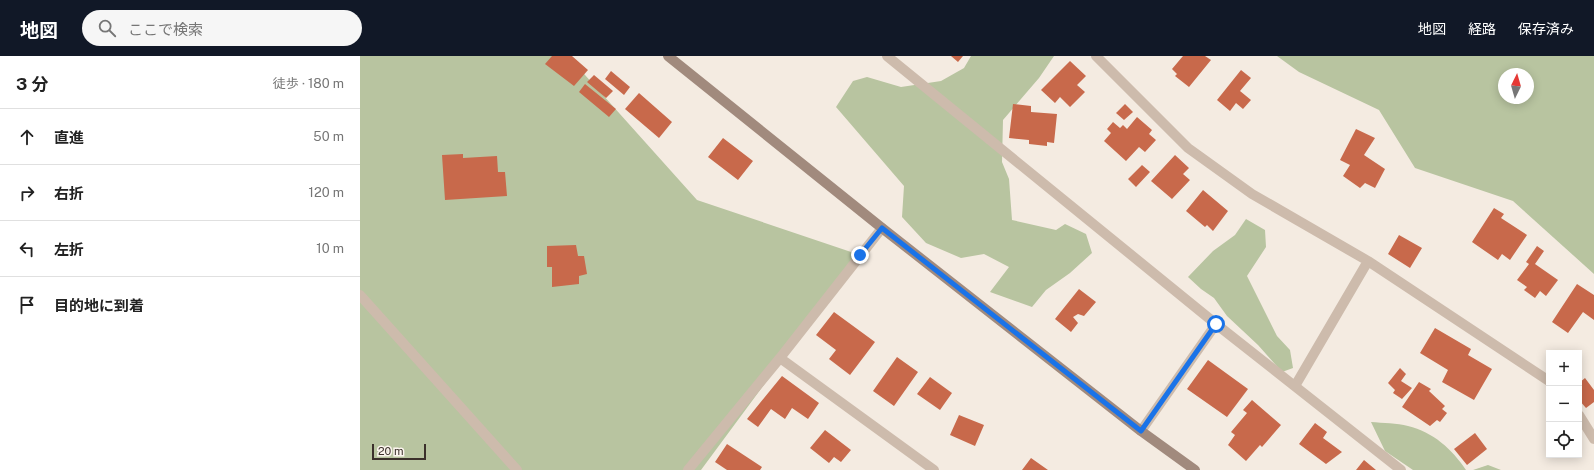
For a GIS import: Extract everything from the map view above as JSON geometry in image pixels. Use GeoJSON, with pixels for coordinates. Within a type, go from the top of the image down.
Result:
{"type":"FeatureCollection","features":[{"type":"Feature","properties":{"kind":"street"},"geometry":{"type":"LineString","coordinates":[[668,56],[882,228],[1141,431],[1194,470]]}},
{"type":"Feature","properties":{"kind":"street"},"geometry":{"type":"LineString","coordinates":[[887,56],[1216,324],[1401,470]]}},
{"type":"Feature","properties":{"kind":"street"},"geometry":{"type":"LineString","coordinates":[[1096,56],[1188,148],[1252,194],[1368,261],[1546,379]]}},
{"type":"Feature","properties":{"kind":"street"},"geometry":{"type":"LineString","coordinates":[[688,470],[780,358],[882,228]]}},
{"type":"Feature","properties":{"kind":"street"},"geometry":{"type":"LineString","coordinates":[[1295,386],[1368,261]]}},
{"type":"Feature","properties":{"kind":"street"},"geometry":{"type":"LineString","coordinates":[[360,295],[518,470]]}},
{"type":"Feature","properties":{"kind":"street"},"geometry":{"type":"LineString","coordinates":[[1141,431],[1216,324]]}},
{"type":"Feature","properties":{"kind":"street"},"geometry":{"type":"LineString","coordinates":[[780,358],[934,470]]}},
{"type":"Feature","properties":{"kind":"street"},"geometry":{"type":"LineString","coordinates":[[1582,420],[1594,439]]}},
{"type":"Feature","properties":{"kind":"green space"},"geometry":{"type":"Polygon","coordinates":[[[360,56],[568,56],[697,200],[860,255],[701,470],[360,470],[360,56]]]}},
{"type":"Feature","properties":{"kind":"green space"},"geometry":{"type":"Polygon","coordinates":[[[971,56],[1054,56],[1039,78],[1003,120],[1002,162],[1009,179],[1012,220],[1056,230],[1065,224],[1086,234],[1092,253],[1070,273],[1046,290],[1032,307],[990,292],[1009,267],[984,254],[961,258],[926,243],[902,217],[904,186],[836,107],[853,81],[867,77],[901,87],[941,81],[964,68],[971,56]]]}},
{"type":"Feature","properties":{"kind":"green space"},"geometry":{"type":"Polygon","coordinates":[[[1277,56],[1594,56],[1594,274],[1513,201],[1415,168],[1379,110],[1299,72],[1277,56]]]}},
{"type":"Feature","properties":{"kind":"green space"},"geometry":{"type":"Polygon","coordinates":[[[1246,219],[1265,230],[1266,247],[1247,276],[1277,336],[1290,350],[1293,368],[1282,372],[1258,345],[1227,316],[1214,298],[1188,277],[1213,251],[1235,235],[1246,219]]]}},
{"type":"Feature","properties":{"kind":"green space"},"geometry":{"type":"Polygon","coordinates":[[[1371,422],[1404,425],[1426,432],[1448,448],[1466,470],[1413,470],[1385,451],[1371,422]]]}},
{"type":"Feature","properties":{"kind":"green space"},"geometry":{"type":"Polygon","coordinates":[[[1488,465],[1501,470],[1473,470],[1488,465]]]}},
{"type":"Feature","properties":{"kind":"building"},"geometry":{"type":"Polygon","coordinates":[[[552,56],[572,56],[588,70],[574,86],[545,64],[552,56]]]}},
{"type":"Feature","properties":{"kind":"building"},"geometry":{"type":"Polygon","coordinates":[[[951,56],[963,56],[958,62],[951,56]]]}},
{"type":"Feature","properties":{"kind":"building"},"geometry":{"type":"Polygon","coordinates":[[[1183,56],[1205,56],[1211,60],[1189,87],[1175,76],[1177,74],[1172,69],[1183,56]]]}},
{"type":"Feature","properties":{"kind":"building"},"geometry":{"type":"Polygon","coordinates":[[[1070,61],[1086,76],[1077,85],[1085,92],[1070,107],[1060,97],[1055,103],[1041,90],[1070,61]]]}},
{"type":"Feature","properties":{"kind":"building"},"geometry":{"type":"Polygon","coordinates":[[[1241,70],[1251,78],[1240,91],[1251,100],[1243,109],[1236,103],[1230,111],[1217,100],[1241,70]]]}},
{"type":"Feature","properties":{"kind":"building"},"geometry":{"type":"Polygon","coordinates":[[[611,71],[630,87],[624,95],[605,79],[611,71]]]}},
{"type":"Feature","properties":{"kind":"building"},"geometry":{"type":"Polygon","coordinates":[[[594,75],[613,91],[606,98],[587,82],[594,75]]]}},
{"type":"Feature","properties":{"kind":"building"},"geometry":{"type":"Polygon","coordinates":[[[585,84],[616,109],[609,117],[579,92],[585,84]]]}},
{"type":"Feature","properties":{"kind":"building"},"geometry":{"type":"Polygon","coordinates":[[[639,93],[672,122],[659,138],[625,109],[639,93]]]}},
{"type":"Feature","properties":{"kind":"building"},"geometry":{"type":"Polygon","coordinates":[[[1013,104],[1031,106],[1031,112],[1057,114],[1054,143],[1047,142],[1047,146],[1029,144],[1029,140],[1009,138],[1013,104]]]}},
{"type":"Feature","properties":{"kind":"building"},"geometry":{"type":"Polygon","coordinates":[[[1125,104],[1133,112],[1124,120],[1116,113],[1125,104]]]}},
{"type":"Feature","properties":{"kind":"building"},"geometry":{"type":"Polygon","coordinates":[[[1137,117],[1152,130],[1149,134],[1156,140],[1145,152],[1139,147],[1126,161],[1104,141],[1111,133],[1107,129],[1113,122],[1120,128],[1123,125],[1127,129],[1137,117]]]}},
{"type":"Feature","properties":{"kind":"building"},"geometry":{"type":"Polygon","coordinates":[[[1356,129],[1375,138],[1364,155],[1385,169],[1375,188],[1365,183],[1360,188],[1343,176],[1350,165],[1340,160],[1356,129]]]}},
{"type":"Feature","properties":{"kind":"building"},"geometry":{"type":"Polygon","coordinates":[[[723,138],[753,161],[738,180],[708,157],[723,138]]]}},
{"type":"Feature","properties":{"kind":"building"},"geometry":{"type":"Polygon","coordinates":[[[463,154],[463,158],[497,156],[498,172],[505,172],[507,196],[445,200],[442,155],[463,154]]]}},
{"type":"Feature","properties":{"kind":"building"},"geometry":{"type":"Polygon","coordinates":[[[1175,155],[1189,168],[1183,174],[1190,180],[1172,199],[1151,181],[1175,155]]]}},
{"type":"Feature","properties":{"kind":"building"},"geometry":{"type":"Polygon","coordinates":[[[1142,165],[1150,172],[1136,187],[1128,179],[1142,165]]]}},
{"type":"Feature","properties":{"kind":"building"},"geometry":{"type":"Polygon","coordinates":[[[1203,190],[1228,211],[1213,231],[1207,225],[1205,227],[1186,211],[1203,190]]]}},
{"type":"Feature","properties":{"kind":"building"},"geometry":{"type":"Polygon","coordinates":[[[1494,208],[1504,214],[1501,218],[1527,235],[1510,260],[1502,254],[1498,260],[1472,242],[1494,208]]]}},
{"type":"Feature","properties":{"kind":"building"},"geometry":{"type":"Polygon","coordinates":[[[1399,235],[1422,248],[1410,268],[1388,254],[1399,235]]]}},
{"type":"Feature","properties":{"kind":"building"},"geometry":{"type":"Polygon","coordinates":[[[576,245],[578,256],[584,256],[587,274],[579,276],[579,284],[552,287],[552,267],[547,267],[547,246],[576,245]]]}},
{"type":"Feature","properties":{"kind":"building"},"geometry":{"type":"Polygon","coordinates":[[[1537,246],[1544,251],[1535,264],[1558,280],[1546,296],[1540,291],[1535,298],[1524,290],[1527,287],[1517,280],[1529,264],[1526,262],[1537,246]]]}},
{"type":"Feature","properties":{"kind":"building"},"geometry":{"type":"Polygon","coordinates":[[[1577,284],[1594,295],[1594,320],[1583,312],[1568,333],[1552,322],[1577,284]]]}},
{"type":"Feature","properties":{"kind":"building"},"geometry":{"type":"Polygon","coordinates":[[[1079,289],[1096,302],[1084,316],[1078,314],[1073,317],[1078,323],[1071,332],[1055,319],[1079,289]]]}},
{"type":"Feature","properties":{"kind":"building"},"geometry":{"type":"Polygon","coordinates":[[[834,312],[875,342],[850,375],[829,359],[836,350],[816,335],[834,312]]]}},
{"type":"Feature","properties":{"kind":"building"},"geometry":{"type":"Polygon","coordinates":[[[1435,328],[1471,349],[1468,355],[1492,369],[1474,400],[1442,382],[1448,370],[1420,353],[1435,328]]]}},
{"type":"Feature","properties":{"kind":"building"},"geometry":{"type":"Polygon","coordinates":[[[897,357],[918,372],[894,406],[873,391],[897,357]]]}},
{"type":"Feature","properties":{"kind":"building"},"geometry":{"type":"Polygon","coordinates":[[[1208,360],[1248,389],[1227,417],[1187,389],[1208,360]]]}},
{"type":"Feature","properties":{"kind":"building"},"geometry":{"type":"Polygon","coordinates":[[[1400,368],[1406,374],[1401,381],[1412,388],[1402,399],[1393,393],[1395,390],[1388,383],[1400,368]]]}},
{"type":"Feature","properties":{"kind":"building"},"geometry":{"type":"Polygon","coordinates":[[[782,376],[819,403],[808,419],[792,408],[785,419],[771,409],[758,427],[747,419],[782,376]]]}},
{"type":"Feature","properties":{"kind":"building"},"geometry":{"type":"Polygon","coordinates":[[[930,377],[952,393],[940,410],[917,394],[930,377]]]}},
{"type":"Feature","properties":{"kind":"building"},"geometry":{"type":"Polygon","coordinates":[[[1585,378],[1594,390],[1594,402],[1586,408],[1582,403],[1582,380],[1585,378]]]}},
{"type":"Feature","properties":{"kind":"building"},"geometry":{"type":"Polygon","coordinates":[[[1419,382],[1431,389],[1429,391],[1445,406],[1442,409],[1447,413],[1440,422],[1437,420],[1430,426],[1402,407],[1419,382]]]}},
{"type":"Feature","properties":{"kind":"building"},"geometry":{"type":"Polygon","coordinates":[[[1252,400],[1281,425],[1262,447],[1260,445],[1246,461],[1228,445],[1235,435],[1231,432],[1247,413],[1243,410],[1252,400]]]}},
{"type":"Feature","properties":{"kind":"building"},"geometry":{"type":"Polygon","coordinates":[[[959,415],[984,425],[975,446],[950,435],[959,415]]]}},
{"type":"Feature","properties":{"kind":"building"},"geometry":{"type":"Polygon","coordinates":[[[1315,423],[1327,432],[1323,438],[1342,452],[1326,464],[1299,444],[1315,423]]]}},
{"type":"Feature","properties":{"kind":"building"},"geometry":{"type":"Polygon","coordinates":[[[825,430],[851,450],[841,462],[834,457],[829,463],[810,448],[825,430]]]}},
{"type":"Feature","properties":{"kind":"building"},"geometry":{"type":"Polygon","coordinates":[[[1475,433],[1487,449],[1467,465],[1454,449],[1475,433]]]}},
{"type":"Feature","properties":{"kind":"building"},"geometry":{"type":"Polygon","coordinates":[[[727,444],[762,467],[760,470],[727,470],[715,462],[727,444]]]}},
{"type":"Feature","properties":{"kind":"building"},"geometry":{"type":"Polygon","coordinates":[[[1031,458],[1048,470],[1022,470],[1031,458]]]}},
{"type":"Feature","properties":{"kind":"building"},"geometry":{"type":"Polygon","coordinates":[[[1364,460],[1376,470],[1356,470],[1364,460]]]}},
{"type":"Feature","properties":{"kind":"route"},"geometry":{"type":"LineString","coordinates":[[860,255],[882,228],[1141,431],[1216,324]]}}]}
